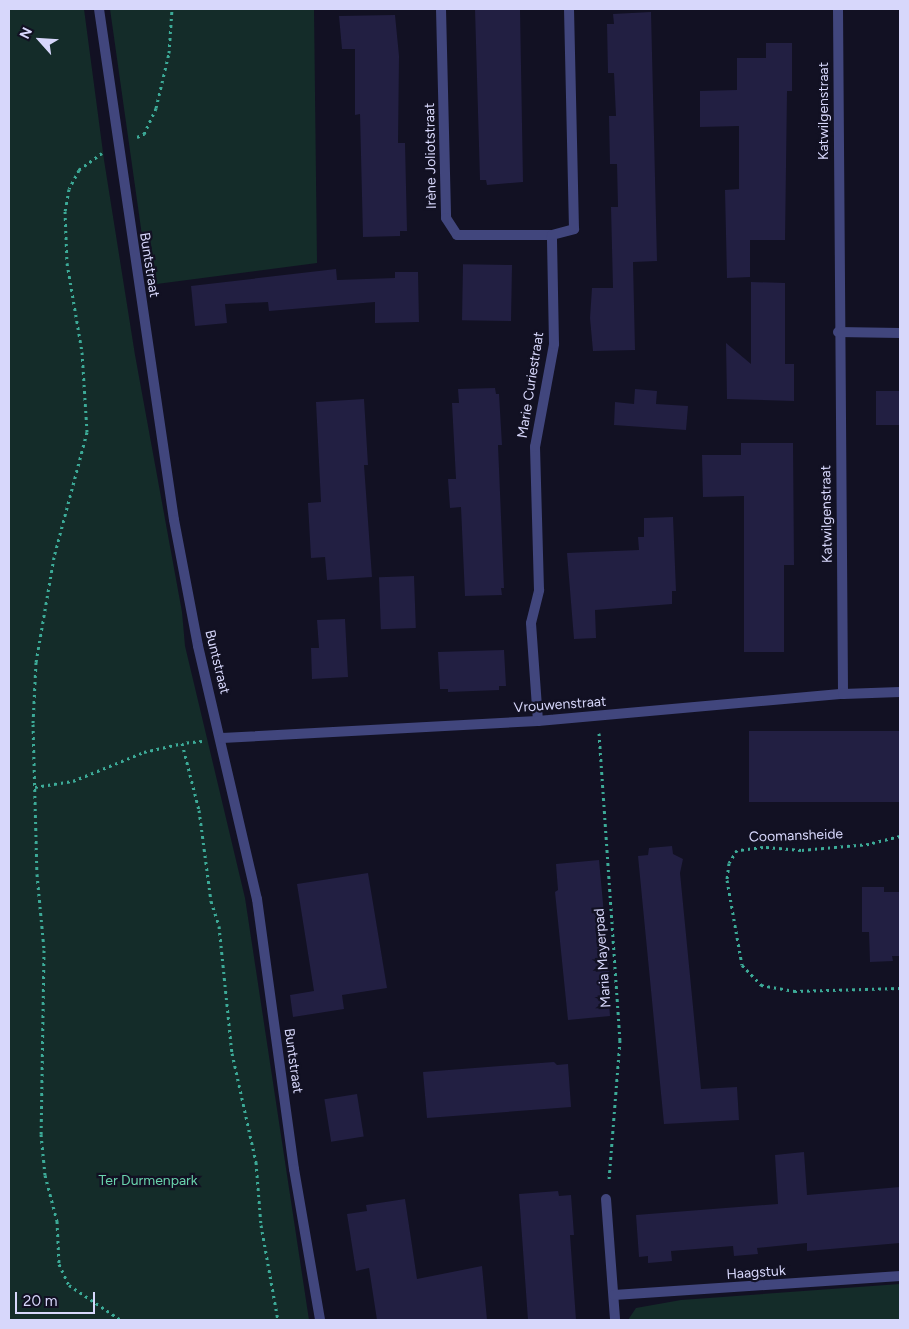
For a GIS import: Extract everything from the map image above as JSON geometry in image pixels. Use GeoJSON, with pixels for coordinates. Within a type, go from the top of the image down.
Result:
{"type":"FeatureCollection","features":[{"type":"Feature","properties":{"kind":"street","name":"Buntstraat"},"geometry":{"type":"LineString","coordinates":[[99,9],[117,145],[174,520],[198,646],[222,738],[257,899],[294,1169],[320,1320]]}},
{"type":"Feature","properties":{"kind":"street","name":"Irène Joliotstraat"},"geometry":{"type":"LineString","coordinates":[[441,9],[446,218],[457,235],[552,236]]}},
{"type":"Feature","properties":{"kind":"street"},"geometry":{"type":"LineString","coordinates":[[552,236],[574,230],[570,9]]}},
{"type":"Feature","properties":{"kind":"street","name":"Katwilgenstraat"},"geometry":{"type":"LineString","coordinates":[[838,9],[838,332],[843,694]]}},
{"type":"Feature","properties":{"kind":"street","name":"Marie Curiestraat"},"geometry":{"type":"LineString","coordinates":[[538,721],[531,623],[539,590],[535,447],[554,344],[552,236]]}},
{"type":"Feature","properties":{"kind":"street"},"geometry":{"type":"LineString","coordinates":[[838,332],[900,333]]}},
{"type":"Feature","properties":{"kind":"street","name":"Vrouwenstraat"},"geometry":{"type":"LineString","coordinates":[[222,738],[538,721],[843,694],[900,692]]}},
{"type":"Feature","properties":{"kind":"street"},"geometry":{"type":"LineString","coordinates":[[606,1198],[615,1320]]}},
{"type":"Feature","properties":{"kind":"street","name":"Haagstuk"},"geometry":{"type":"LineString","coordinates":[[614,1295],[900,1276]]}},
{"type":"Feature","properties":{"kind":"path"},"geometry":{"type":"LineString","coordinates":[[121,1320],[69,1285],[59,1264],[57,1221],[45,1175],[41,1134],[44,959],[35,787],[36,662],[54,557],[87,432],[82,352],[67,263],[65,211],[69,189],[79,170],[94,157],[144,134],[156,108],[169,53],[172,9]]}},
{"type":"Feature","properties":{"kind":"path","name":"Maria Mayerpad"},"geometry":{"type":"LineString","coordinates":[[598,716],[620,1040],[606,1198]]}},
{"type":"Feature","properties":{"kind":"path"},"geometry":{"type":"LineString","coordinates":[[35,787],[73,781],[144,752],[182,743],[222,738]]}},
{"type":"Feature","properties":{"kind":"path"},"geometry":{"type":"LineString","coordinates":[[182,743],[199,810],[211,901],[219,926],[232,1053],[256,1162],[261,1225],[278,1320]]}},
{"type":"Feature","properties":{"kind":"path","name":"Coomansheide"},"geometry":{"type":"LineString","coordinates":[[900,836],[859,845],[738,850],[729,863],[727,880],[742,965],[762,985],[794,991],[900,988]]}},
{"type":"Feature","properties":{"kind":"green space","name":"Ter Durmenpark"},"geometry":{"type":"Polygon","coordinates":[[[9,9],[84,9],[104,160],[135,355],[182,612],[185,646],[245,898],[309,1320],[9,1320],[9,9]]]}},
{"type":"Feature","properties":{"kind":"green space"},"geometry":{"type":"Polygon","coordinates":[[[110,9],[314,9],[317,263],[149,285],[110,9]]]}},
{"type":"Feature","properties":{"kind":"green space"},"geometry":{"type":"Polygon","coordinates":[[[900,1284],[900,1320],[628,1320],[636,1308],[681,1300],[900,1284]]]}},
{"type":"Feature","properties":{"kind":"building"},"geometry":{"type":"Polygon","coordinates":[[[475,9],[520,9],[523,182],[487,185],[486,180],[480,180],[475,9]]]}},
{"type":"Feature","properties":{"kind":"building"},"geometry":{"type":"Polygon","coordinates":[[[651,12],[657,261],[633,262],[635,350],[593,351],[590,318],[592,288],[613,288],[611,207],[618,207],[617,164],[610,164],[609,116],[616,116],[614,73],[608,73],[607,24],[614,24],[613,14],[651,12]]]}},
{"type":"Feature","properties":{"kind":"building"},"geometry":{"type":"Polygon","coordinates":[[[395,15],[399,56],[398,143],[405,143],[407,231],[400,231],[400,236],[363,237],[360,114],[355,115],[355,49],[342,49],[339,16],[395,15]]]}},
{"type":"Feature","properties":{"kind":"building"},"geometry":{"type":"Polygon","coordinates":[[[766,43],[792,43],[792,91],[787,91],[785,240],[750,240],[750,277],[727,278],[725,190],[739,189],[739,126],[700,127],[700,91],[737,90],[737,58],[766,58],[766,43]]]}},
{"type":"Feature","properties":{"kind":"building"},"geometry":{"type":"Polygon","coordinates":[[[463,264],[512,265],[511,321],[462,320],[463,264]]]}},
{"type":"Feature","properties":{"kind":"building"},"geometry":{"type":"Polygon","coordinates":[[[336,269],[337,280],[395,278],[395,272],[418,272],[419,322],[375,323],[375,302],[269,311],[268,302],[225,304],[227,323],[195,326],[191,286],[336,269]]]}},
{"type":"Feature","properties":{"kind":"building"},"geometry":{"type":"Polygon","coordinates":[[[751,282],[785,283],[785,364],[794,364],[794,401],[727,399],[726,343],[751,364],[751,282]]]}},
{"type":"Feature","properties":{"kind":"building"},"geometry":{"type":"Polygon","coordinates":[[[495,388],[496,394],[499,394],[502,445],[498,445],[504,588],[501,588],[502,595],[465,596],[461,507],[450,508],[448,479],[456,479],[452,403],[459,403],[458,389],[495,388]]]}},
{"type":"Feature","properties":{"kind":"building"},"geometry":{"type":"Polygon","coordinates":[[[635,389],[657,391],[656,404],[688,406],[686,430],[614,425],[615,402],[634,404],[635,389]]]}},
{"type":"Feature","properties":{"kind":"building"},"geometry":{"type":"Polygon","coordinates":[[[876,391],[900,391],[900,425],[876,425],[876,391]]]}},
{"type":"Feature","properties":{"kind":"building"},"geometry":{"type":"Polygon","coordinates":[[[364,399],[368,465],[364,465],[372,577],[327,580],[325,557],[311,558],[308,503],[321,502],[316,402],[364,399]]]}},
{"type":"Feature","properties":{"kind":"building"},"geometry":{"type":"Polygon","coordinates":[[[741,443],[793,443],[794,565],[784,565],[784,652],[744,652],[744,496],[703,497],[702,455],[741,455],[741,443]]]}},
{"type":"Feature","properties":{"kind":"building"},"geometry":{"type":"Polygon","coordinates":[[[673,517],[676,591],[672,591],[672,604],[595,610],[596,638],[574,639],[567,553],[639,550],[638,537],[644,537],[644,518],[673,517]]]}},
{"type":"Feature","properties":{"kind":"building"},"geometry":{"type":"Polygon","coordinates":[[[414,576],[416,628],[381,629],[379,577],[414,576]]]}},
{"type":"Feature","properties":{"kind":"building"},"geometry":{"type":"Polygon","coordinates":[[[345,619],[348,677],[312,679],[311,648],[319,648],[317,620],[345,619]]]}},
{"type":"Feature","properties":{"kind":"building"},"geometry":{"type":"Polygon","coordinates":[[[504,650],[506,686],[499,686],[499,690],[448,692],[448,689],[440,689],[438,652],[504,650]]]}},
{"type":"Feature","properties":{"kind":"building"},"geometry":{"type":"Polygon","coordinates":[[[749,731],[900,731],[900,802],[749,802],[749,731]]]}},
{"type":"Feature","properties":{"kind":"building"},"geometry":{"type":"Polygon","coordinates":[[[672,846],[673,854],[683,859],[680,873],[701,1089],[737,1087],[739,1120],[664,1124],[638,856],[648,855],[649,848],[672,846]]]}},
{"type":"Feature","properties":{"kind":"building"},"geometry":{"type":"Polygon","coordinates":[[[599,860],[611,990],[608,990],[610,1016],[568,1020],[555,892],[558,890],[556,864],[599,860]]]}},
{"type":"Feature","properties":{"kind":"building"},"geometry":{"type":"Polygon","coordinates":[[[368,873],[387,988],[342,995],[344,1009],[293,1017],[290,995],[314,991],[297,884],[368,873]]]}},
{"type":"Feature","properties":{"kind":"building"},"geometry":{"type":"Polygon","coordinates":[[[862,887],[884,887],[884,892],[900,892],[900,956],[892,956],[893,961],[870,962],[869,932],[862,932],[862,887]]]}},
{"type":"Feature","properties":{"kind":"building"},"geometry":{"type":"Polygon","coordinates":[[[554,1062],[557,1065],[568,1064],[571,1107],[427,1118],[423,1072],[554,1062]]]}},
{"type":"Feature","properties":{"kind":"building"},"geometry":{"type":"Polygon","coordinates":[[[357,1094],[364,1136],[331,1142],[324,1099],[357,1094]]]}},
{"type":"Feature","properties":{"kind":"building"},"geometry":{"type":"Polygon","coordinates":[[[804,1152],[807,1195],[900,1187],[900,1243],[807,1251],[807,1243],[757,1248],[758,1254],[734,1256],[733,1246],[671,1251],[672,1261],[648,1263],[648,1256],[639,1257],[636,1215],[778,1204],[775,1155],[804,1152]]]}},
{"type":"Feature","properties":{"kind":"building"},"geometry":{"type":"Polygon","coordinates":[[[558,1191],[559,1196],[571,1195],[574,1235],[570,1235],[576,1320],[528,1320],[519,1194],[558,1191]]]}},
{"type":"Feature","properties":{"kind":"building"},"geometry":{"type":"Polygon","coordinates":[[[405,1199],[417,1279],[482,1266],[487,1320],[377,1320],[369,1268],[356,1271],[347,1214],[367,1211],[366,1205],[405,1199]]]}}]}
